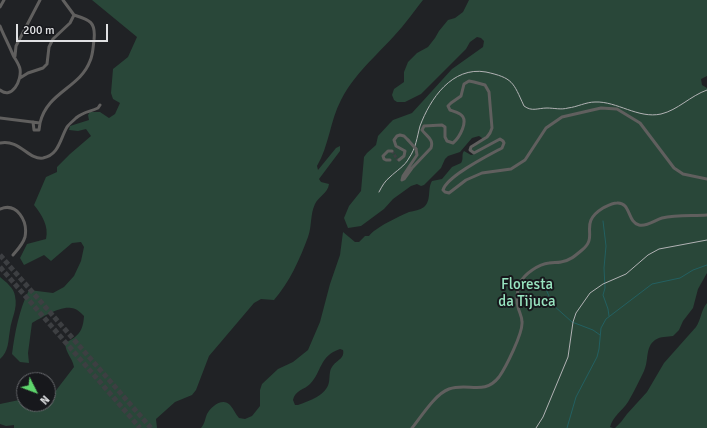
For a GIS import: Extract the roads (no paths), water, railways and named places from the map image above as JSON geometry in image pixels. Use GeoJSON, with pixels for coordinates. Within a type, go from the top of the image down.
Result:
{"type":"FeatureCollection","features":[{"type":"Feature","properties":{"kind":"street"},"geometry":{"type":"LineString","coordinates":[[0,7],[4,0]]}},
{"type":"Feature","properties":{"kind":"street"},"geometry":{"type":"LineString","coordinates":[[14,57],[16,46],[40,0]]}},
{"type":"Feature","properties":{"kind":"street"},"geometry":{"type":"LineString","coordinates":[[33,122],[34,130],[39,130],[40,123],[46,109],[54,98],[80,77],[90,62],[94,38],[94,26],[86,18],[74,15],[63,0]]}},
{"type":"Feature","properties":{"kind":"street"},"geometry":{"type":"LineString","coordinates":[[0,90],[5,93],[10,93],[20,78],[28,73],[43,68],[47,64],[49,47],[52,39],[70,24],[74,15]]}},
{"type":"Feature","properties":{"kind":"street"},"geometry":{"type":"LineString","coordinates":[[0,26],[20,68],[20,78]]}},
{"type":"Feature","properties":{"kind":"street"},"geometry":{"type":"LineString","coordinates":[[10,47],[16,46]]}},
{"type":"Feature","properties":{"kind":"street"},"geometry":{"type":"LineString","coordinates":[[20,68],[28,73]]}},
{"type":"Feature","properties":{"kind":"street"},"geometry":{"type":"LineString","coordinates":[[399,160],[404,156],[405,151],[396,146],[394,140],[400,135],[404,136],[416,149],[417,155],[403,176],[402,180],[431,148],[433,143],[422,130],[424,126],[442,124],[445,127],[445,137],[447,142],[450,144],[457,140],[463,125],[463,116],[460,113],[450,110],[448,106],[460,96],[464,84],[469,81],[484,85],[490,92],[492,128],[487,136],[471,147],[470,150],[474,153],[500,138],[503,141],[503,146],[502,148],[472,164],[450,180],[444,187],[443,190],[445,192],[449,193],[466,180],[482,173],[511,169],[525,160],[546,128],[562,117],[601,108],[617,109],[640,124],[674,168],[683,174],[707,179]]}},
{"type":"Feature","properties":{"kind":"street"},"geometry":{"type":"LineString","coordinates":[[0,143],[10,142],[16,144],[33,156],[41,158],[48,156],[54,152],[60,144],[67,128],[77,117],[86,111],[95,110],[100,105]]}},
{"type":"Feature","properties":{"kind":"street"},"geometry":{"type":"LineString","coordinates":[[0,118],[40,123]]}},
{"type":"Feature","properties":{"kind":"street"},"geometry":{"type":"LineString","coordinates":[[390,160],[386,160],[383,156],[388,151],[392,151]]}},
{"type":"Feature","properties":{"kind":"street"},"geometry":{"type":"LineString","coordinates":[[412,428],[440,394],[448,389],[461,386],[484,388],[493,383],[500,376],[509,359],[522,327],[517,297],[522,280],[539,266],[549,262],[561,262],[573,258],[586,247],[589,241],[590,220],[600,210],[609,205],[617,203],[623,204],[627,208],[634,222],[640,225],[645,225],[661,218],[707,215]]}},
{"type":"Feature","properties":{"kind":"street"},"geometry":{"type":"LineString","coordinates":[[0,209],[4,207],[12,207],[22,216],[25,236],[23,244],[13,255]]}},
{"type":"Feature","properties":{"kind":"waterway"},"geometry":{"type":"LineString","coordinates":[[603,221],[606,246],[604,268],[605,288],[603,295],[609,316]]}},
{"type":"Feature","properties":{"kind":"waterway"},"geometry":{"type":"LineString","coordinates":[[567,428],[576,397],[597,357],[601,328],[606,319],[652,284],[680,278],[693,270],[707,265]]}},
{"type":"Feature","properties":{"kind":"waterway"},"geometry":{"type":"LineString","coordinates":[[545,287],[553,305],[572,322],[593,330],[600,335]]}},
{"type":"Feature","properties":{"kind":"tunnel"},"geometry":{"type":"LineString","coordinates":[[392,151],[399,160]]}},
{"type":"Feature","properties":{"kind":"tunnel"},"geometry":{"type":"LineString","coordinates":[[0,255],[151,428]]}},
{"type":"Feature","properties":{"kind":"tunnel"},"geometry":{"type":"LineString","coordinates":[[0,267],[140,428]]}},
{"type":"Feature","properties":{"kind":"tram line"},"geometry":{"type":"LineString","coordinates":[[379,192],[387,180],[405,164],[411,154],[424,116],[436,95],[453,79],[463,74],[474,71],[502,76],[514,86],[524,106],[532,109],[565,109],[588,103],[603,102],[636,112],[652,115],[667,112],[707,90]]}},
{"type":"Feature","properties":{"kind":"tram line"},"geometry":{"type":"LineString","coordinates":[[536,428],[543,417],[568,357],[573,322],[576,313],[590,293],[603,284],[626,274],[648,255],[659,249],[707,240]]}},
{"type":"Feature","properties":{"kind":"park label","name":"Floresta da Tijuca"},"geometry":{"type":"Point","coordinates":[527,294]}}]}
